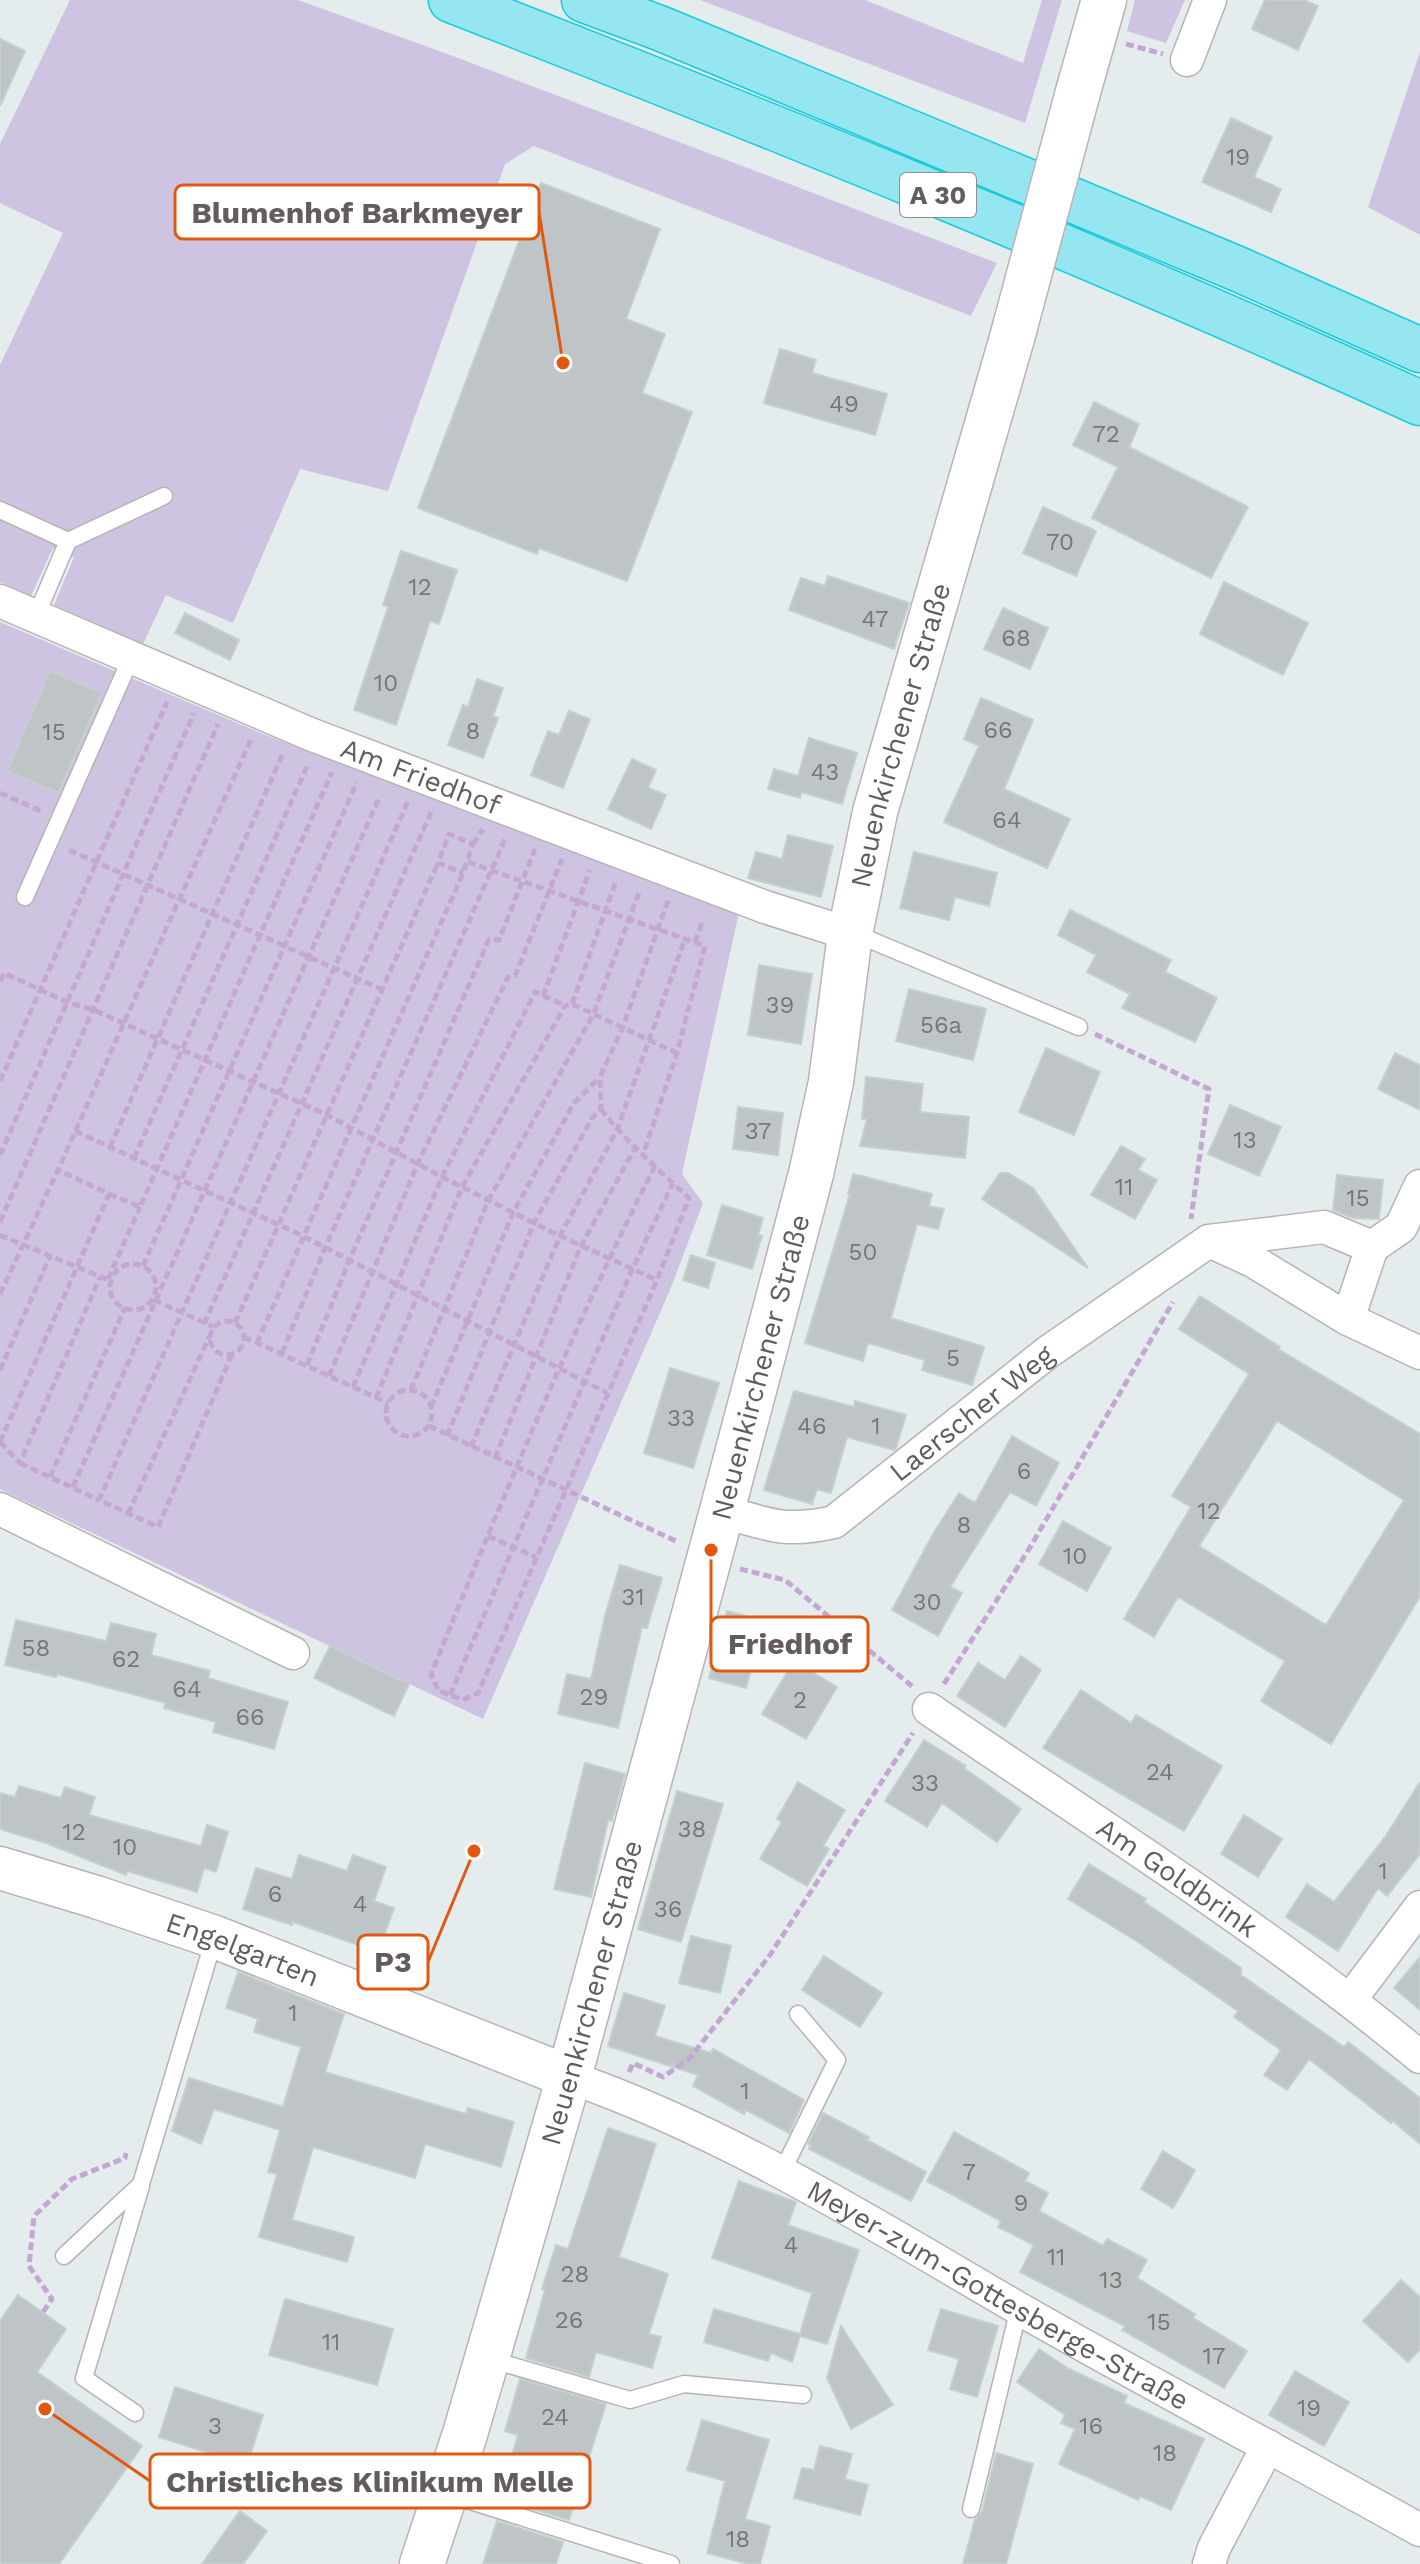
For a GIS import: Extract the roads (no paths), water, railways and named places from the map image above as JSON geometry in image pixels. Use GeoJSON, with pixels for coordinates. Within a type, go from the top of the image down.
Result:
{"type":"FeatureCollection","features":[{"type":"Feature","properties":{"kind":"highway","name":"A 30"},"geometry":{"type":"LineString","coordinates":[[451,0],[843,155],[1228,316],[1420,403]]}},
{"type":"Feature","properties":{"kind":"highway","name":"A 30"},"geometry":{"type":"LineString","coordinates":[[584,0],[677,35],[1238,269],[1420,350]]}},
{"type":"Feature","properties":{"kind":"main road","name":"Neuenkirchener Straße"},"geometry":{"type":"LineString","coordinates":[[422,2564],[448,2494],[569,2077],[699,1555],[722,1511],[811,1174],[831,1082],[850,934],[875,812],[997,394],[1078,92],[1104,26]]}},
{"type":"Feature","properties":{"kind":"street"},"geometry":{"type":"LineString","coordinates":[[1187,60],[1210,0]]}},
{"type":"Feature","properties":{"kind":"street","name":"Am Friedhof"},"geometry":{"type":"LineString","coordinates":[[0,601],[262,714],[507,810],[765,907],[850,934]]}},
{"type":"Feature","properties":{"kind":"street"},"geometry":{"type":"LineString","coordinates":[[1348,1319],[1372,1247],[1401,1227],[1420,1186]]}},
{"type":"Feature","properties":{"kind":"street","name":"Laerscher Weg"},"geometry":{"type":"LineString","coordinates":[[722,1511],[778,1528],[805,1529],[834,1522],[1048,1352],[1209,1241],[1324,1227],[1372,1247]]}},
{"type":"Feature","properties":{"kind":"street"},"geometry":{"type":"LineString","coordinates":[[1209,1241],[1253,1261],[1348,1319],[1420,1353]]}},
{"type":"Feature","properties":{"kind":"street"},"geometry":{"type":"LineString","coordinates":[[0,1509],[293,1653]]}},
{"type":"Feature","properties":{"kind":"street","name":"Am Goldbrink"},"geometry":{"type":"LineString","coordinates":[[930,1706],[1350,2000],[1420,2057]]}},
{"type":"Feature","properties":{"kind":"street","name":"Engelgarten"},"geometry":{"type":"LineString","coordinates":[[0,1868],[215,1937],[569,2077]]}},
{"type":"Feature","properties":{"kind":"street"},"geometry":{"type":"LineString","coordinates":[[1350,2000],[1420,1907]]}},
{"type":"Feature","properties":{"kind":"street","name":"Meyer-zum-Gottesberge-Straße"},"geometry":{"type":"LineString","coordinates":[[569,2077],[618,2094],[781,2174],[1420,2530]]}},
{"type":"Feature","properties":{"kind":"street"},"geometry":{"type":"LineString","coordinates":[[1209,2564],[1214,2548],[1268,2446]]}},
{"type":"Feature","properties":{"kind":"lane"},"geometry":{"type":"LineString","coordinates":[[36,616],[68,541],[164,496]]}},
{"type":"Feature","properties":{"kind":"lane"},"geometry":{"type":"LineString","coordinates":[[0,510],[68,541]]}},
{"type":"Feature","properties":{"kind":"lane"},"geometry":{"type":"LineString","coordinates":[[25,897],[131,658]]}},
{"type":"Feature","properties":{"kind":"lane"},"geometry":{"type":"LineString","coordinates":[[850,934],[1079,1027]]}},
{"type":"Feature","properties":{"kind":"lane"},"geometry":{"type":"LineString","coordinates":[[135,2413],[84,2378],[215,1937]]}},
{"type":"Feature","properties":{"kind":"lane"},"geometry":{"type":"LineString","coordinates":[[781,2174],[837,2060],[798,2014]]}},
{"type":"Feature","properties":{"kind":"lane"},"geometry":{"type":"LineString","coordinates":[[64,2256],[141,2184]]}},
{"type":"Feature","properties":{"kind":"lane"},"geometry":{"type":"LineString","coordinates":[[971,2509],[1019,2308]]}},
{"type":"Feature","properties":{"kind":"lane"},"geometry":{"type":"LineString","coordinates":[[487,2358],[630,2400],[684,2384],[803,2395]]}},
{"type":"Feature","properties":{"kind":"lane"},"geometry":{"type":"LineString","coordinates":[[448,2494],[671,2564]]}},
{"type":"Feature","properties":{"kind":"place","name":"Blumenhof Barkmeyer"},"geometry":{"type":"Point","coordinates":[563,363]}},
{"type":"Feature","properties":{"kind":"place","name":"Friedhof"},"geometry":{"type":"Point","coordinates":[711,1550]}},
{"type":"Feature","properties":{"kind":"place","name":"P3"},"geometry":{"type":"Point","coordinates":[474,1851]}},
{"type":"Feature","properties":{"kind":"place","name":"Christliches Klinikum Melle"},"geometry":{"type":"Point","coordinates":[45,2409]}}]}
